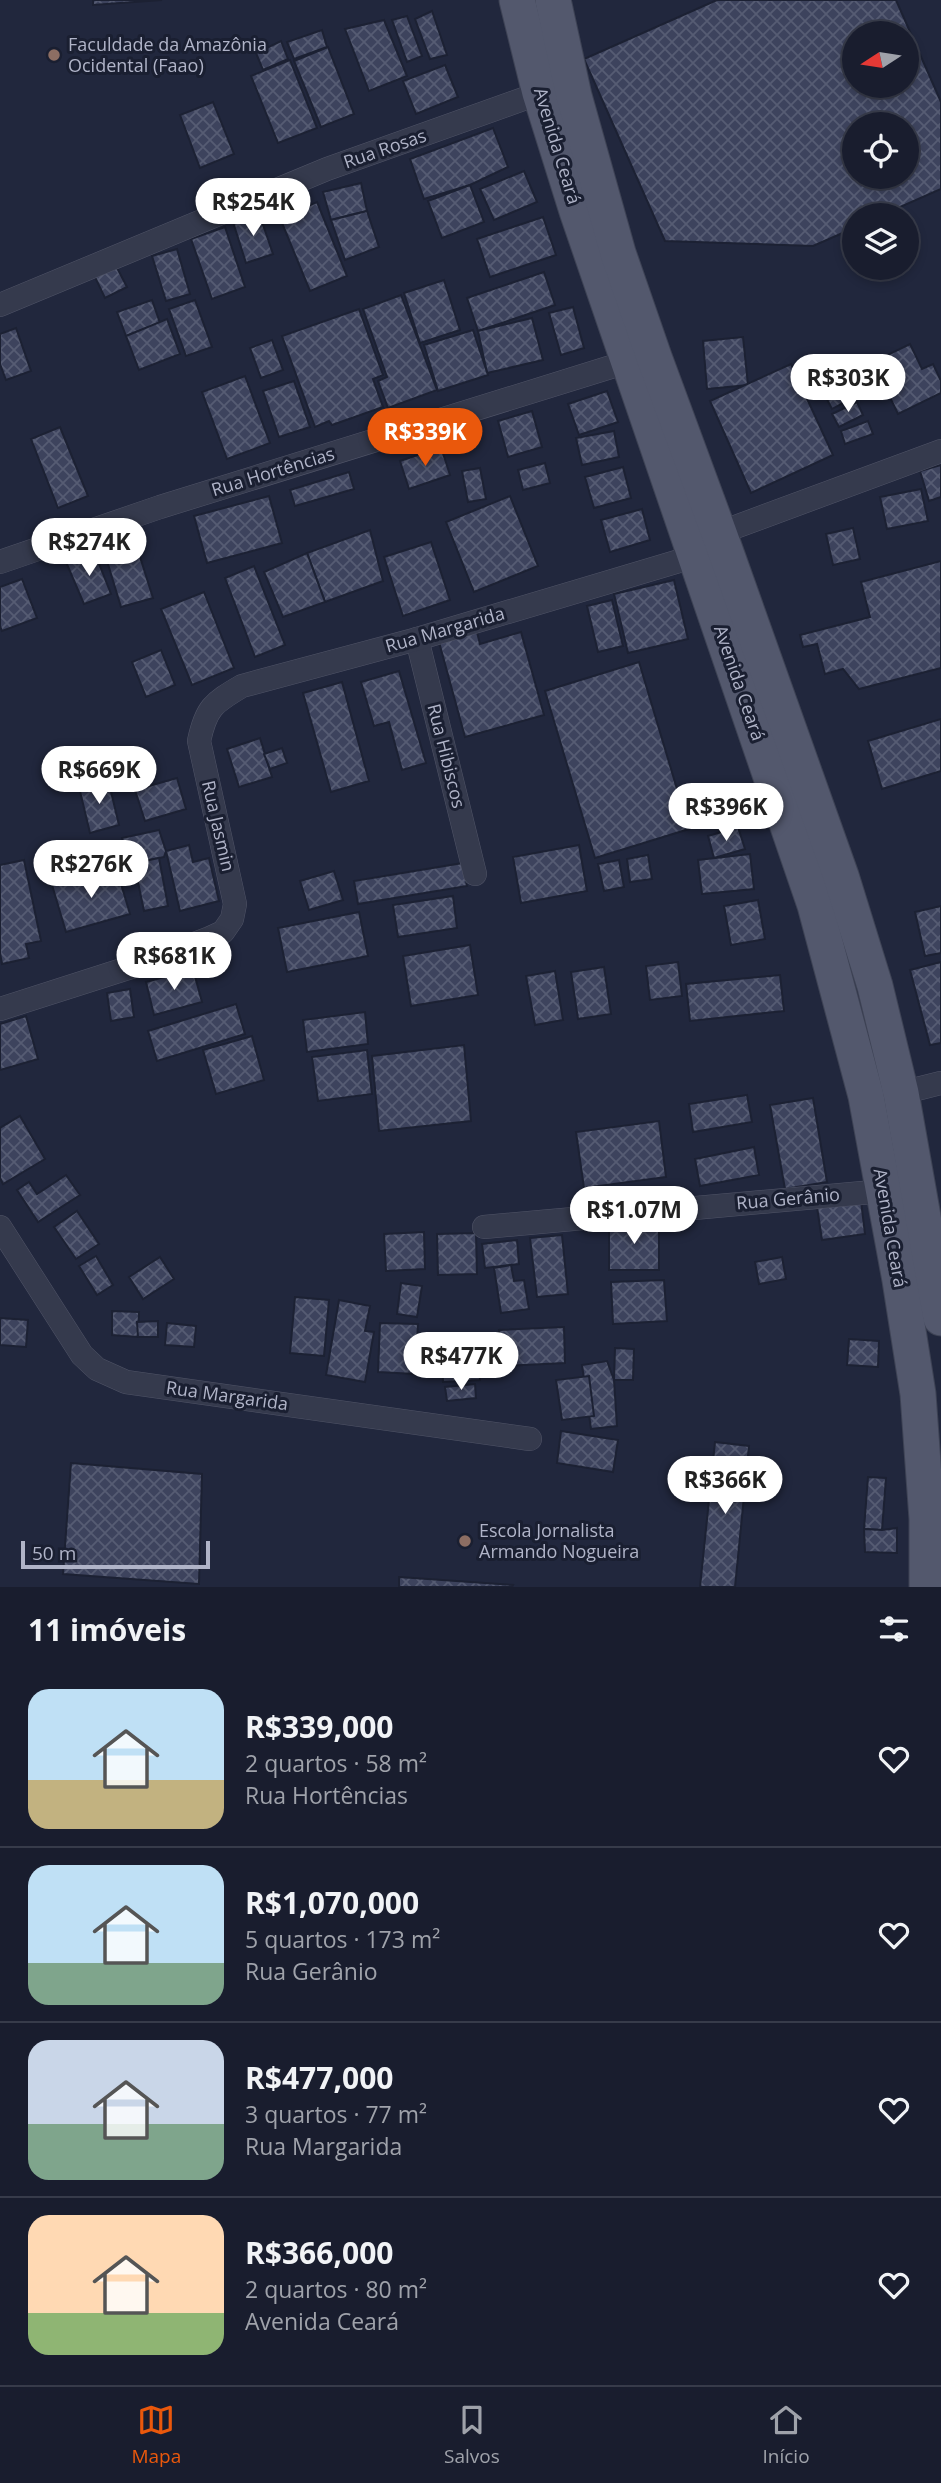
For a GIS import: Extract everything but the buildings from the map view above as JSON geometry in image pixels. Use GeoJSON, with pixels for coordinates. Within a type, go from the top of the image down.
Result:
{"type":"FeatureCollection","features":[{"type":"Feature","properties":{"kind":"main road","name":"Avenida Ceará"},"geometry":{"type":"LineString","coordinates":[[517,0],[540,93],[627,362],[708,544],[841,876],[875,986],[901,1093],[941,1318]]}},
{"type":"Feature","properties":{"kind":"main road","name":"Avenida Ceará"},"geometry":{"type":"LineString","coordinates":[[553,0],[574,96],[618,253],[654,358],[815,905],[866,1096],[918,1394],[926,1519],[927,1587]]}},
{"type":"Feature","properties":{"kind":"street","name":"Rua Rosas"},"geometry":{"type":"LineString","coordinates":[[0,306],[327,169],[540,93]]}},
{"type":"Feature","properties":{"kind":"street","name":"Rua Hortências"},"geometry":{"type":"LineString","coordinates":[[0,562],[160,507],[627,362]]}},
{"type":"Feature","properties":{"kind":"street","name":"Rua Margarida"},"geometry":{"type":"LineString","coordinates":[[204,717],[219,699],[242,687],[417,639],[708,544],[941,451]]}},
{"type":"Feature","properties":{"kind":"street","name":"Rua Hibiscos"},"geometry":{"type":"LineString","coordinates":[[417,639],[475,874]]}},
{"type":"Feature","properties":{"kind":"street","name":"Rua Jasmin"},"geometry":{"type":"LineString","coordinates":[[0,1009],[147,962],[223,932],[232,919],[235,904],[199,741],[204,717]]}},
{"type":"Feature","properties":{"kind":"street"},"geometry":{"type":"LineString","coordinates":[[901,1093],[941,1083]]}},
{"type":"Feature","properties":{"kind":"street","name":"Rua Gerânio"},"geometry":{"type":"LineString","coordinates":[[484,1227],[884,1191]]}},
{"type":"Feature","properties":{"kind":"street","name":"Rua Margarida"},"geometry":{"type":"LineString","coordinates":[[0,1227],[82,1355],[97,1369],[126,1382],[530,1439]]}},
{"type":"Feature","properties":{"kind":"place","name":"Faculdade da Amazônia Ocidental (Faao)"},"geometry":{"type":"Point","coordinates":[54,55]}},
{"type":"Feature","properties":{"kind":"place","name":"Escola Jornalista Armando Nogueira"},"geometry":{"type":"Point","coordinates":[465,1541]}}]}
